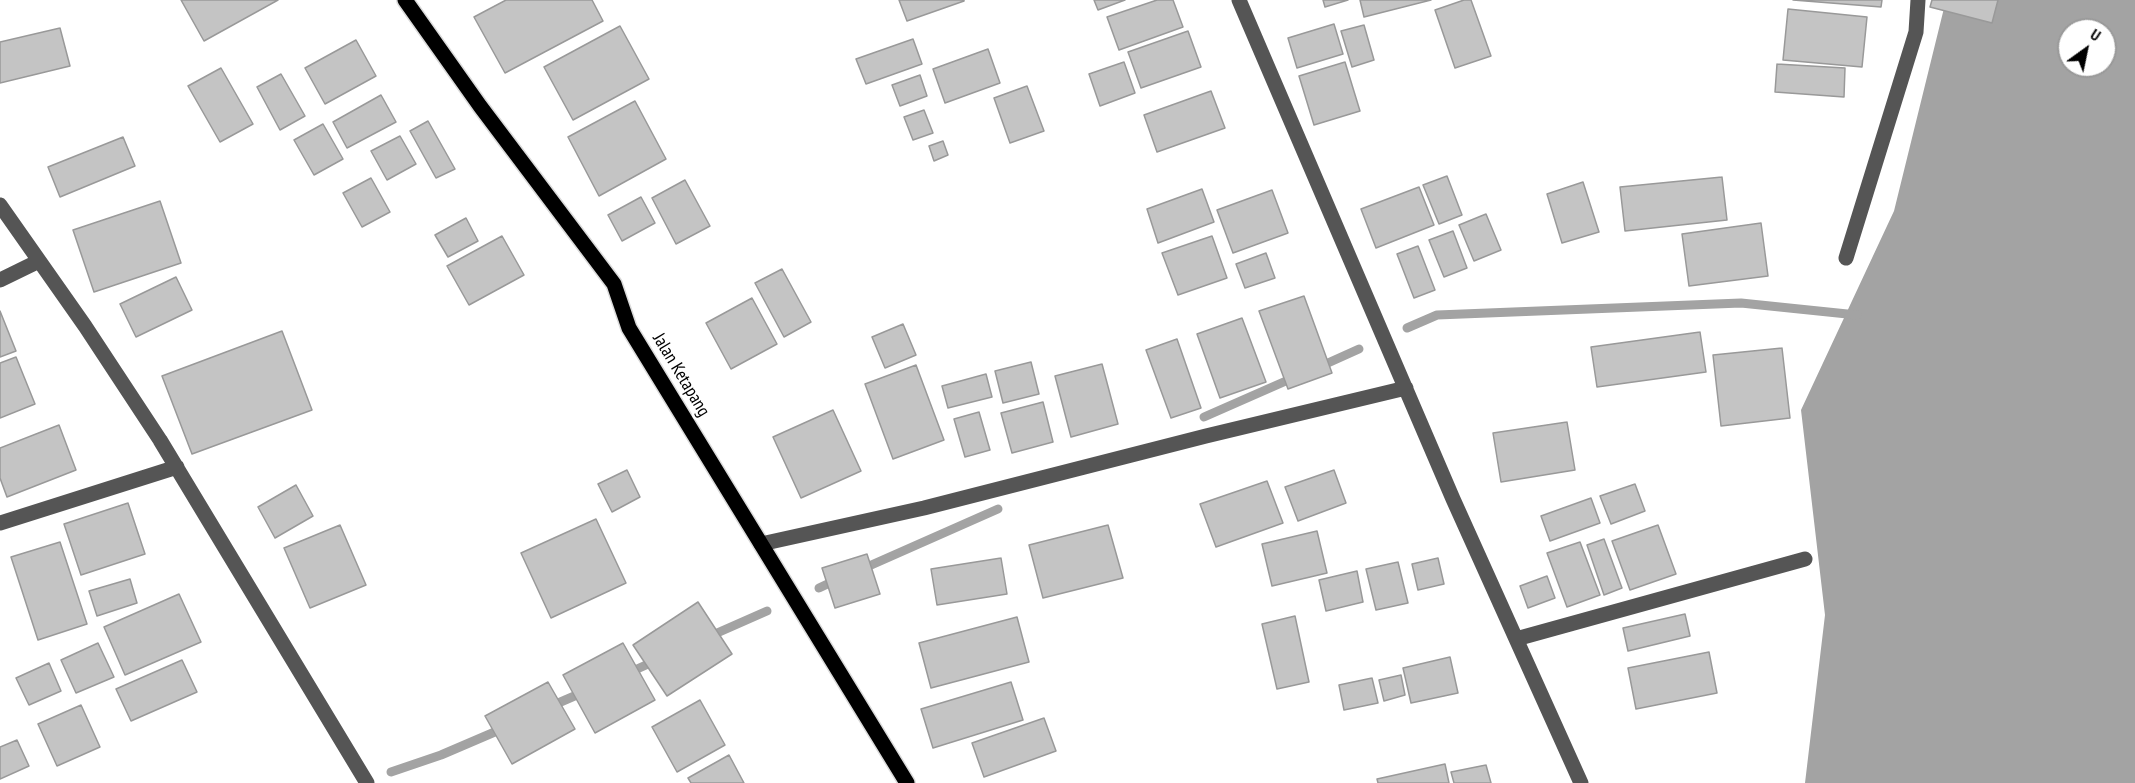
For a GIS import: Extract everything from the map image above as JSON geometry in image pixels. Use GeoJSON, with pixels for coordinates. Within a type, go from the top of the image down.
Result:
{"type":"FeatureCollection","features":[{"type":"Feature","properties":{"kind":"main road","name":"Jalan Ketapang"},"geometry":{"type":"LineString","coordinates":[[405,0],[480,106],[614,284],[629,328],[907,783]]}},
{"type":"Feature","properties":{"kind":"street"},"geometry":{"type":"LineString","coordinates":[[1239,0],[1406,388],[1581,783]]}},
{"type":"Feature","properties":{"kind":"street"},"geometry":{"type":"LineString","coordinates":[[1846,258],[1916,32],[1918,0]]}},
{"type":"Feature","properties":{"kind":"street"},"geometry":{"type":"LineString","coordinates":[[0,206],[85,326],[177,467],[367,783]]}},
{"type":"Feature","properties":{"kind":"street"},"geometry":{"type":"LineString","coordinates":[[0,280],[39,261]]}},
{"type":"Feature","properties":{"kind":"street"},"geometry":{"type":"LineString","coordinates":[[761,544],[924,508],[1406,388]]}},
{"type":"Feature","properties":{"kind":"street"},"geometry":{"type":"LineString","coordinates":[[0,523],[177,467]]}},
{"type":"Feature","properties":{"kind":"street"},"geometry":{"type":"LineString","coordinates":[[1516,639],[1805,559]]}},
{"type":"Feature","properties":{"kind":"shaded area"},"geometry":{"type":"Polygon","coordinates":[[[1946,0],[2135,0],[2135,783],[1805,783],[1825,615],[1801,410],[1894,211],[1946,0]]]}},
{"type":"Feature","properties":{"kind":"building"},"geometry":{"type":"Polygon","coordinates":[[[181,0],[278,0],[204,41],[181,0]]]}},
{"type":"Feature","properties":{"kind":"building"},"geometry":{"type":"Polygon","coordinates":[[[506,0],[592,0],[603,21],[505,73],[474,17],[506,0]]]}},
{"type":"Feature","properties":{"kind":"building"},"geometry":{"type":"Polygon","coordinates":[[[899,0],[964,0],[964,1],[907,21],[899,0]]]}},
{"type":"Feature","properties":{"kind":"building"},"geometry":{"type":"Polygon","coordinates":[[[1094,0],[1125,0],[1098,10],[1094,0]]]}},
{"type":"Feature","properties":{"kind":"building"},"geometry":{"type":"Polygon","coordinates":[[[1157,0],[1173,0],[1183,27],[1119,50],[1107,17],[1157,0]]]}},
{"type":"Feature","properties":{"kind":"building"},"geometry":{"type":"Polygon","coordinates":[[[1323,0],[1348,0],[1325,7],[1323,0]]]}},
{"type":"Feature","properties":{"kind":"building"},"geometry":{"type":"Polygon","coordinates":[[[1360,0],[1431,0],[1364,17],[1360,0]]]}},
{"type":"Feature","properties":{"kind":"building"},"geometry":{"type":"Polygon","coordinates":[[[1464,0],[1471,0],[1491,56],[1455,68],[1435,10],[1464,0]]]}},
{"type":"Feature","properties":{"kind":"building"},"geometry":{"type":"Polygon","coordinates":[[[1793,0],[1882,0],[1881,7],[1793,0]]]}},
{"type":"Feature","properties":{"kind":"building"},"geometry":{"type":"Polygon","coordinates":[[[1932,0],[1998,0],[1992,23],[1930,7],[1932,0]]]}},
{"type":"Feature","properties":{"kind":"building"},"geometry":{"type":"Polygon","coordinates":[[[1788,9],[1867,17],[1862,67],[1783,60],[1788,9]]]}},
{"type":"Feature","properties":{"kind":"building"},"geometry":{"type":"Polygon","coordinates":[[[1334,24],[1343,54],[1297,68],[1288,38],[1334,24]]]}},
{"type":"Feature","properties":{"kind":"building"},"geometry":{"type":"Polygon","coordinates":[[[1364,25],[1374,60],[1352,67],[1341,31],[1364,25]]]}},
{"type":"Feature","properties":{"kind":"building"},"geometry":{"type":"Polygon","coordinates":[[[620,26],[649,79],[573,120],[544,67],[620,26]]]}},
{"type":"Feature","properties":{"kind":"building"},"geometry":{"type":"Polygon","coordinates":[[[60,28],[70,66],[0,83],[0,42],[60,28]]]}},
{"type":"Feature","properties":{"kind":"building"},"geometry":{"type":"Polygon","coordinates":[[[1188,31],[1201,67],[1141,88],[1128,52],[1188,31]]]}},
{"type":"Feature","properties":{"kind":"building"},"geometry":{"type":"Polygon","coordinates":[[[913,39],[922,64],[866,84],[856,59],[913,39]]]}},
{"type":"Feature","properties":{"kind":"building"},"geometry":{"type":"Polygon","coordinates":[[[356,40],[376,76],[325,104],[305,68],[356,40]]]}},
{"type":"Feature","properties":{"kind":"building"},"geometry":{"type":"Polygon","coordinates":[[[988,49],[1000,83],[945,103],[933,69],[988,49]]]}},
{"type":"Feature","properties":{"kind":"building"},"geometry":{"type":"Polygon","coordinates":[[[1124,62],[1135,93],[1100,106],[1089,74],[1124,62]]]}},
{"type":"Feature","properties":{"kind":"building"},"geometry":{"type":"Polygon","coordinates":[[[1345,62],[1360,111],[1314,125],[1299,76],[1345,62]]]}},
{"type":"Feature","properties":{"kind":"building"},"geometry":{"type":"Polygon","coordinates":[[[1777,64],[1845,68],[1844,97],[1775,92],[1777,64]]]}},
{"type":"Feature","properties":{"kind":"building"},"geometry":{"type":"Polygon","coordinates":[[[221,68],[253,124],[220,142],[188,86],[221,68]]]}},
{"type":"Feature","properties":{"kind":"building"},"geometry":{"type":"Polygon","coordinates":[[[281,74],[305,116],[280,130],[257,87],[281,74]]]}},
{"type":"Feature","properties":{"kind":"building"},"geometry":{"type":"Polygon","coordinates":[[[920,75],[927,96],[900,106],[892,85],[920,75]]]}},
{"type":"Feature","properties":{"kind":"building"},"geometry":{"type":"Polygon","coordinates":[[[1027,86],[1044,131],[1010,143],[994,98],[1027,86]]]}},
{"type":"Feature","properties":{"kind":"building"},"geometry":{"type":"Polygon","coordinates":[[[1211,91],[1225,128],[1157,152],[1144,115],[1211,91]]]}},
{"type":"Feature","properties":{"kind":"building"},"geometry":{"type":"Polygon","coordinates":[[[381,95],[396,122],[347,148],[333,122],[381,95]]]}},
{"type":"Feature","properties":{"kind":"building"},"geometry":{"type":"Polygon","coordinates":[[[635,101],[666,159],[599,196],[568,137],[635,101]]]}},
{"type":"Feature","properties":{"kind":"building"},"geometry":{"type":"Polygon","coordinates":[[[924,110],[933,133],[913,140],[904,117],[924,110]]]}},
{"type":"Feature","properties":{"kind":"building"},"geometry":{"type":"Polygon","coordinates":[[[428,121],[455,169],[436,178],[410,131],[428,121]]]}},
{"type":"Feature","properties":{"kind":"building"},"geometry":{"type":"Polygon","coordinates":[[[323,124],[343,159],[314,175],[294,140],[323,124]]]}},
{"type":"Feature","properties":{"kind":"building"},"geometry":{"type":"Polygon","coordinates":[[[400,136],[416,164],[387,180],[371,151],[400,136]]]}},
{"type":"Feature","properties":{"kind":"building"},"geometry":{"type":"Polygon","coordinates":[[[123,137],[135,166],[60,197],[48,167],[123,137]]]}},
{"type":"Feature","properties":{"kind":"building"},"geometry":{"type":"Polygon","coordinates":[[[943,141],[948,155],[934,161],[929,146],[943,141]]]}},
{"type":"Feature","properties":{"kind":"building"},"geometry":{"type":"Polygon","coordinates":[[[1447,176],[1462,215],[1439,224],[1423,185],[1447,176]]]}},
{"type":"Feature","properties":{"kind":"building"},"geometry":{"type":"Polygon","coordinates":[[[1722,177],[1727,220],[1625,231],[1620,187],[1722,177]]]}},
{"type":"Feature","properties":{"kind":"building"},"geometry":{"type":"Polygon","coordinates":[[[371,178],[390,212],[362,227],[343,193],[371,178]]]}},
{"type":"Feature","properties":{"kind":"building"},"geometry":{"type":"Polygon","coordinates":[[[685,180],[710,226],[676,244],[652,198],[685,180]]]}},
{"type":"Feature","properties":{"kind":"building"},"geometry":{"type":"Polygon","coordinates":[[[1583,182],[1599,232],[1562,243],[1547,194],[1583,182]]]}},
{"type":"Feature","properties":{"kind":"building"},"geometry":{"type":"Polygon","coordinates":[[[1419,187],[1434,225],[1376,248],[1361,209],[1419,187]]]}},
{"type":"Feature","properties":{"kind":"building"},"geometry":{"type":"Polygon","coordinates":[[[1202,189],[1214,222],[1158,243],[1147,209],[1202,189]]]}},
{"type":"Feature","properties":{"kind":"building"},"geometry":{"type":"Polygon","coordinates":[[[1272,190],[1288,233],[1233,253],[1217,210],[1272,190]]]}},
{"type":"Feature","properties":{"kind":"building"},"geometry":{"type":"Polygon","coordinates":[[[641,197],[655,223],[622,241],[608,215],[641,197]]]}},
{"type":"Feature","properties":{"kind":"building"},"geometry":{"type":"Polygon","coordinates":[[[160,201],[181,263],[94,292],[73,230],[160,201]]]}},
{"type":"Feature","properties":{"kind":"building"},"geometry":{"type":"Polygon","coordinates":[[[1486,214],[1501,250],[1474,261],[1459,225],[1486,214]]]}},
{"type":"Feature","properties":{"kind":"building"},"geometry":{"type":"Polygon","coordinates":[[[466,218],[478,241],[448,257],[435,235],[466,218]]]}},
{"type":"Feature","properties":{"kind":"building"},"geometry":{"type":"Polygon","coordinates":[[[1761,223],[1768,276],[1689,286],[1682,234],[1761,223]]]}},
{"type":"Feature","properties":{"kind":"building"},"geometry":{"type":"Polygon","coordinates":[[[1453,231],[1467,268],[1444,277],[1429,240],[1453,231]]]}},
{"type":"Feature","properties":{"kind":"building"},"geometry":{"type":"Polygon","coordinates":[[[502,236],[524,275],[469,305],[447,266],[502,236]]]}},
{"type":"Feature","properties":{"kind":"building"},"geometry":{"type":"Polygon","coordinates":[[[1212,236],[1227,278],[1178,295],[1162,253],[1212,236]]]}},
{"type":"Feature","properties":{"kind":"building"},"geometry":{"type":"Polygon","coordinates":[[[1418,246],[1435,290],[1414,298],[1397,254],[1418,246]]]}},
{"type":"Feature","properties":{"kind":"building"},"geometry":{"type":"Polygon","coordinates":[[[1266,253],[1275,278],[1245,288],[1236,264],[1266,253]]]}},
{"type":"Feature","properties":{"kind":"building"},"geometry":{"type":"Polygon","coordinates":[[[782,269],[811,322],[784,337],[755,283],[782,269]]]}},
{"type":"Feature","properties":{"kind":"building"},"geometry":{"type":"Polygon","coordinates":[[[176,277],[192,310],[136,337],[120,304],[176,277]]]}},
{"type":"Feature","properties":{"kind":"building"},"geometry":{"type":"Polygon","coordinates":[[[1304,296],[1332,373],[1288,389],[1259,311],[1304,296]]]}},
{"type":"Feature","properties":{"kind":"building"},"geometry":{"type":"Polygon","coordinates":[[[752,298],[777,344],[731,369],[706,323],[752,298]]]}},
{"type":"Feature","properties":{"kind":"building"},"geometry":{"type":"Polygon","coordinates":[[[0,311],[16,351],[0,357],[0,311]]]}},
{"type":"Feature","properties":{"kind":"building"},"geometry":{"type":"Polygon","coordinates":[[[1242,318],[1266,382],[1220,398],[1197,334],[1242,318]]]}},
{"type":"Feature","properties":{"kind":"building"},"geometry":{"type":"Polygon","coordinates":[[[903,324],[916,355],[885,368],[872,337],[903,324]]]}},
{"type":"Feature","properties":{"kind":"building"},"geometry":{"type":"Polygon","coordinates":[[[282,331],[312,410],[192,454],[162,376],[282,331]]]}},
{"type":"Feature","properties":{"kind":"building"},"geometry":{"type":"Polygon","coordinates":[[[1700,332],[1706,372],[1597,387],[1591,347],[1700,332]]]}},
{"type":"Feature","properties":{"kind":"building"},"geometry":{"type":"Polygon","coordinates":[[[1177,339],[1201,408],[1171,418],[1146,350],[1177,339]]]}},
{"type":"Feature","properties":{"kind":"building"},"geometry":{"type":"Polygon","coordinates":[[[1782,348],[1790,418],[1721,426],[1713,355],[1782,348]]]}},
{"type":"Feature","properties":{"kind":"building"},"geometry":{"type":"Polygon","coordinates":[[[16,357],[35,404],[0,418],[0,363],[16,357]]]}},
{"type":"Feature","properties":{"kind":"building"},"geometry":{"type":"Polygon","coordinates":[[[1031,362],[1039,394],[1003,403],[995,371],[1031,362]]]}},
{"type":"Feature","properties":{"kind":"building"},"geometry":{"type":"Polygon","coordinates":[[[1102,364],[1118,424],[1071,437],[1055,376],[1102,364]]]}},
{"type":"Feature","properties":{"kind":"building"},"geometry":{"type":"Polygon","coordinates":[[[916,365],[944,440],[893,459],[865,384],[916,365]]]}},
{"type":"Feature","properties":{"kind":"building"},"geometry":{"type":"Polygon","coordinates":[[[986,374],[992,397],[948,408],[942,386],[986,374]]]}},
{"type":"Feature","properties":{"kind":"building"},"geometry":{"type":"Polygon","coordinates":[[[1043,402],[1053,442],[1012,453],[1001,413],[1043,402]]]}},
{"type":"Feature","properties":{"kind":"building"},"geometry":{"type":"Polygon","coordinates":[[[833,410],[861,471],[801,498],[773,437],[833,410]]]}},
{"type":"Feature","properties":{"kind":"building"},"geometry":{"type":"Polygon","coordinates":[[[979,412],[990,450],[965,457],[954,419],[979,412]]]}},
{"type":"Feature","properties":{"kind":"building"},"geometry":{"type":"Polygon","coordinates":[[[1567,422],[1575,470],[1501,482],[1493,433],[1567,422]]]}},
{"type":"Feature","properties":{"kind":"building"},"geometry":{"type":"Polygon","coordinates":[[[59,425],[76,470],[7,497],[0,478],[0,448],[59,425]]]}},
{"type":"Feature","properties":{"kind":"building"},"geometry":{"type":"Polygon","coordinates":[[[627,470],[640,497],[612,512],[598,484],[627,470]]]}},
{"type":"Feature","properties":{"kind":"building"},"geometry":{"type":"Polygon","coordinates":[[[1334,470],[1346,503],[1298,521],[1285,487],[1334,470]]]}},
{"type":"Feature","properties":{"kind":"building"},"geometry":{"type":"Polygon","coordinates":[[[1267,481],[1283,523],[1216,547],[1200,504],[1267,481]]]}},
{"type":"Feature","properties":{"kind":"building"},"geometry":{"type":"Polygon","coordinates":[[[1635,484],[1645,511],[1611,524],[1600,496],[1635,484]]]}},
{"type":"Feature","properties":{"kind":"building"},"geometry":{"type":"Polygon","coordinates":[[[296,485],[313,516],[275,538],[258,507],[296,485]]]}},
{"type":"Feature","properties":{"kind":"building"},"geometry":{"type":"Polygon","coordinates":[[[1591,498],[1600,523],[1550,541],[1541,516],[1591,498]]]}},
{"type":"Feature","properties":{"kind":"building"},"geometry":{"type":"Polygon","coordinates":[[[128,503],[145,554],[81,575],[64,524],[128,503]]]}},
{"type":"Feature","properties":{"kind":"building"},"geometry":{"type":"Polygon","coordinates":[[[596,519],[626,583],[551,618],[521,553],[596,519]]]}},
{"type":"Feature","properties":{"kind":"building"},"geometry":{"type":"Polygon","coordinates":[[[340,525],[366,585],[310,608],[284,548],[340,525]]]}},
{"type":"Feature","properties":{"kind":"building"},"geometry":{"type":"Polygon","coordinates":[[[1108,525],[1123,578],[1043,598],[1029,545],[1108,525]]]}},
{"type":"Feature","properties":{"kind":"building"},"geometry":{"type":"Polygon","coordinates":[[[1658,525],[1676,574],[1630,590],[1612,541],[1658,525]]]}},
{"type":"Feature","properties":{"kind":"building"},"geometry":{"type":"Polygon","coordinates":[[[1317,531],[1327,573],[1272,586],[1262,544],[1317,531]]]}},
{"type":"Feature","properties":{"kind":"building"},"geometry":{"type":"Polygon","coordinates":[[[1604,539],[1622,588],[1604,595],[1587,545],[1604,539]]]}},
{"type":"Feature","properties":{"kind":"building"},"geometry":{"type":"Polygon","coordinates":[[[60,542],[87,624],[38,640],[11,557],[60,542]]]}},
{"type":"Feature","properties":{"kind":"building"},"geometry":{"type":"Polygon","coordinates":[[[1580,542],[1600,595],[1567,607],[1547,553],[1580,542]]]}},
{"type":"Feature","properties":{"kind":"building"},"geometry":{"type":"Polygon","coordinates":[[[867,554],[880,594],[835,608],[822,568],[867,554]]]}},
{"type":"Feature","properties":{"kind":"building"},"geometry":{"type":"Polygon","coordinates":[[[1001,558],[1007,594],[937,605],[931,569],[1001,558]]]}},
{"type":"Feature","properties":{"kind":"building"},"geometry":{"type":"Polygon","coordinates":[[[1438,558],[1444,584],[1418,590],[1412,564],[1438,558]]]}},
{"type":"Feature","properties":{"kind":"building"},"geometry":{"type":"Polygon","coordinates":[[[1398,562],[1408,603],[1376,610],[1366,569],[1398,562]]]}},
{"type":"Feature","properties":{"kind":"building"},"geometry":{"type":"Polygon","coordinates":[[[1357,571],[1363,602],[1326,611],[1319,580],[1357,571]]]}},
{"type":"Feature","properties":{"kind":"building"},"geometry":{"type":"Polygon","coordinates":[[[1547,576],[1555,598],[1528,608],[1520,586],[1547,576]]]}},
{"type":"Feature","properties":{"kind":"building"},"geometry":{"type":"Polygon","coordinates":[[[130,579],[137,603],[97,616],[89,591],[130,579]]]}},
{"type":"Feature","properties":{"kind":"building"},"geometry":{"type":"Polygon","coordinates":[[[179,594],[201,642],[125,675],[104,627],[179,594]]]}},
{"type":"Feature","properties":{"kind":"building"},"geometry":{"type":"Polygon","coordinates":[[[698,602],[732,654],[667,696],[633,645],[698,602]]]}},
{"type":"Feature","properties":{"kind":"building"},"geometry":{"type":"Polygon","coordinates":[[[1685,614],[1690,636],[1628,651],[1623,628],[1685,614]]]}},
{"type":"Feature","properties":{"kind":"building"},"geometry":{"type":"Polygon","coordinates":[[[1295,616],[1309,682],[1277,689],[1262,624],[1295,616]]]}},
{"type":"Feature","properties":{"kind":"building"},"geometry":{"type":"Polygon","coordinates":[[[1017,617],[1029,662],[931,688],[919,643],[1017,617]]]}},
{"type":"Feature","properties":{"kind":"building"},"geometry":{"type":"Polygon","coordinates":[[[98,643],[114,677],[76,693],[61,660],[98,643]]]}},
{"type":"Feature","properties":{"kind":"building"},"geometry":{"type":"Polygon","coordinates":[[[623,643],[655,700],[595,733],[563,675],[623,643]]]}},
{"type":"Feature","properties":{"kind":"building"},"geometry":{"type":"Polygon","coordinates":[[[1709,652],[1717,693],[1636,709],[1628,668],[1709,652]]]}},
{"type":"Feature","properties":{"kind":"building"},"geometry":{"type":"Polygon","coordinates":[[[1450,657],[1458,693],[1411,703],[1403,668],[1450,657]]]}},
{"type":"Feature","properties":{"kind":"building"},"geometry":{"type":"Polygon","coordinates":[[[182,660],[197,692],[131,721],[116,689],[182,660]]]}},
{"type":"Feature","properties":{"kind":"building"},"geometry":{"type":"Polygon","coordinates":[[[49,663],[61,691],[29,705],[16,678],[49,663]]]}},
{"type":"Feature","properties":{"kind":"building"},"geometry":{"type":"Polygon","coordinates":[[[1401,675],[1405,695],[1384,701],[1379,680],[1401,675]]]}},
{"type":"Feature","properties":{"kind":"building"},"geometry":{"type":"Polygon","coordinates":[[[1372,678],[1378,703],[1344,710],[1339,685],[1372,678]]]}},
{"type":"Feature","properties":{"kind":"building"},"geometry":{"type":"Polygon","coordinates":[[[548,682],[575,729],[512,764],[485,716],[548,682]]]}},
{"type":"Feature","properties":{"kind":"building"},"geometry":{"type":"Polygon","coordinates":[[[1011,682],[1023,720],[933,748],[921,709],[1011,682]]]}},
{"type":"Feature","properties":{"kind":"building"},"geometry":{"type":"Polygon","coordinates":[[[700,700],[725,745],[677,772],[652,727],[700,700]]]}},
{"type":"Feature","properties":{"kind":"building"},"geometry":{"type":"Polygon","coordinates":[[[81,705],[100,747],[57,766],[38,724],[81,705]]]}},
{"type":"Feature","properties":{"kind":"building"},"geometry":{"type":"Polygon","coordinates":[[[1044,718],[1056,751],[984,777],[972,743],[1044,718]]]}},
{"type":"Feature","properties":{"kind":"building"},"geometry":{"type":"Polygon","coordinates":[[[17,740],[29,766],[0,779],[0,747],[17,740]]]}},
{"type":"Feature","properties":{"kind":"building"},"geometry":{"type":"Polygon","coordinates":[[[729,755],[744,783],[691,783],[688,778],[729,755]]]}},
{"type":"Feature","properties":{"kind":"building"},"geometry":{"type":"Polygon","coordinates":[[[1445,764],[1449,783],[1378,783],[1377,779],[1445,764]]]}},
{"type":"Feature","properties":{"kind":"building"},"geometry":{"type":"Polygon","coordinates":[[[1486,765],[1491,783],[1454,783],[1451,772],[1486,765]]]}},
{"type":"Feature","properties":{"kind":"waterway"},"geometry":{"type":"LineString","coordinates":[[1407,328],[1437,315],[1741,303],[1857,315]]}},
{"type":"Feature","properties":{"kind":"waterway"},"geometry":{"type":"LineString","coordinates":[[1319,367],[1359,349]]}},
{"type":"Feature","properties":{"kind":"waterway"},"geometry":{"type":"LineString","coordinates":[[1204,417],[1295,377]]}},
{"type":"Feature","properties":{"kind":"waterway"},"geometry":{"type":"LineString","coordinates":[[860,570],[998,509]]}},
{"type":"Feature","properties":{"kind":"waterway"},"geometry":{"type":"LineString","coordinates":[[819,588],[836,580]]}},
{"type":"Feature","properties":{"kind":"waterway"},"geometry":{"type":"LineString","coordinates":[[708,637],[767,611]]}},
{"type":"Feature","properties":{"kind":"waterway"},"geometry":{"type":"LineString","coordinates":[[626,674],[657,660]]}},
{"type":"Feature","properties":{"kind":"waterway"},"geometry":{"type":"LineString","coordinates":[[549,707],[586,691]]}},
{"type":"Feature","properties":{"kind":"waterway"},"geometry":{"type":"LineString","coordinates":[[391,772],[441,755],[504,728]]}}]}
